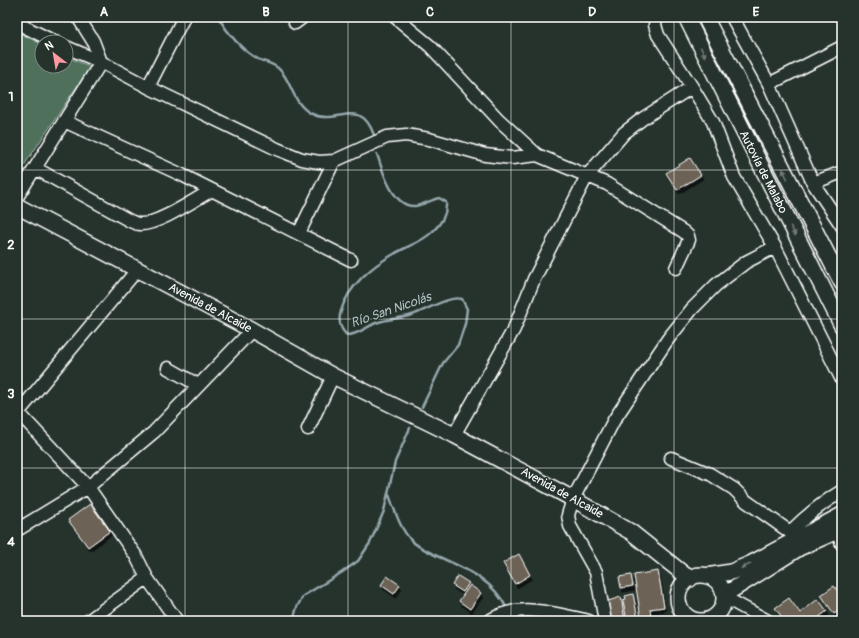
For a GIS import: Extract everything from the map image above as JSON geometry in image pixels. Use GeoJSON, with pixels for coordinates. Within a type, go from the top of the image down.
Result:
{"type":"FeatureCollection","features":[{"type":"Feature","properties":{"kind":"main road","name":"Autovía de Malabo"},"geometry":{"type":"LineString","coordinates":[[686,17],[842,326]]}},
{"type":"Feature","properties":{"kind":"main road","name":"Autovía de Malabo"},"geometry":{"type":"LineString","coordinates":[[705,17],[842,283]]}},
{"type":"Feature","properties":{"kind":"main road","name":"Avenida de Alcaide"},"geometry":{"type":"LineString","coordinates":[[17,206],[252,330],[333,376],[454,435],[573,499],[631,532],[690,578]]}},
{"type":"Feature","properties":{"kind":"main road"},"geometry":{"type":"LineString","coordinates":[[707,576],[718,583],[724,596],[722,609],[714,619],[705,621],[696,620],[688,617],[682,610],[679,602],[679,593],[683,585],[690,578],[731,572],[842,515]]}},
{"type":"Feature","properties":{"kind":"main road"},"geometry":{"type":"LineString","coordinates":[[724,596],[795,540],[840,535]]}},
{"type":"Feature","properties":{"kind":"street"},"geometry":{"type":"LineString","coordinates":[[78,17],[95,46],[101,62]]}},
{"type":"Feature","properties":{"kind":"street"},"geometry":{"type":"LineString","coordinates":[[148,87],[184,17]]}},
{"type":"Feature","properties":{"kind":"street"},"geometry":{"type":"LineString","coordinates":[[395,17],[430,46],[499,120],[537,155],[607,184],[688,236],[688,243],[676,268]]}},
{"type":"Feature","properties":{"kind":"street"},"geometry":{"type":"LineString","coordinates":[[656,17],[655,25],[658,35],[714,122],[734,177],[775,247],[842,380]]}},
{"type":"Feature","properties":{"kind":"street"},"geometry":{"type":"LineString","coordinates":[[732,17],[769,84],[813,183],[842,226]]}},
{"type":"Feature","properties":{"kind":"street"},"geometry":{"type":"LineString","coordinates":[[17,22],[40,34]]}},
{"type":"Feature","properties":{"kind":"street"},"geometry":{"type":"LineString","coordinates":[[769,84],[842,47]]}},
{"type":"Feature","properties":{"kind":"street"},"geometry":{"type":"LineString","coordinates":[[74,51],[101,62],[148,87],[277,149],[302,159],[319,162],[334,161],[387,137],[406,135],[429,139],[485,155],[512,158],[537,155]]}},
{"type":"Feature","properties":{"kind":"street"},"geometry":{"type":"LineString","coordinates":[[17,197],[101,62]]}},
{"type":"Feature","properties":{"kind":"street"},"geometry":{"type":"LineString","coordinates":[[454,435],[514,329],[534,280],[587,176],[624,134],[642,119],[692,88]]}},
{"type":"Feature","properties":{"kind":"street"},"geometry":{"type":"LineString","coordinates":[[64,122],[212,190],[351,260]]}},
{"type":"Feature","properties":{"kind":"street"},"geometry":{"type":"LineString","coordinates":[[299,234],[334,161]]}},
{"type":"Feature","properties":{"kind":"street"},"geometry":{"type":"LineString","coordinates":[[35,168],[130,221],[139,224],[151,222],[174,212],[212,190]]}},
{"type":"Feature","properties":{"kind":"street"},"geometry":{"type":"LineString","coordinates":[[813,183],[842,172]]}},
{"type":"Feature","properties":{"kind":"street"},"geometry":{"type":"LineString","coordinates":[[605,621],[596,572],[570,526],[568,515],[573,499],[614,420],[668,339],[692,309],[716,285],[746,262],[775,247]]}},
{"type":"Feature","properties":{"kind":"street"},"geometry":{"type":"LineString","coordinates":[[137,270],[17,413],[88,487],[136,556],[147,578],[177,621]]}},
{"type":"Feature","properties":{"kind":"street"},"geometry":{"type":"LineString","coordinates":[[17,530],[88,487],[154,432],[252,330]]}},
{"type":"Feature","properties":{"kind":"street"},"geometry":{"type":"LineString","coordinates":[[168,368],[198,386]]}},
{"type":"Feature","properties":{"kind":"street"},"geometry":{"type":"LineString","coordinates":[[308,430],[333,376]]}},
{"type":"Feature","properties":{"kind":"street"},"geometry":{"type":"LineString","coordinates":[[671,458],[710,474],[734,488],[746,501],[795,540],[817,506],[842,491]]}},
{"type":"Feature","properties":{"kind":"street"},"geometry":{"type":"LineString","coordinates":[[88,621],[147,578]]}},
{"type":"Feature","properties":{"kind":"street"},"geometry":{"type":"LineString","coordinates":[[724,596],[768,621]]}},
{"type":"Feature","properties":{"kind":"street"},"geometry":{"type":"LineString","coordinates":[[494,618],[515,610],[538,611],[589,621]]}},
{"type":"Feature","properties":{"kind":"green space"},"geometry":{"type":"Polygon","coordinates":[[[17,32],[34,40],[34,74],[74,74],[74,60],[90,67],[17,176],[17,32]]]}},
{"type":"Feature","properties":{"kind":"building"},"geometry":{"type":"Polygon","coordinates":[[[690,158],[701,175],[677,190],[666,173],[690,158]]]}},
{"type":"Feature","properties":{"kind":"building"},"geometry":{"type":"Polygon","coordinates":[[[90,504],[110,531],[88,547],[68,520],[90,504]]]}},
{"type":"Feature","properties":{"kind":"building"},"geometry":{"type":"Polygon","coordinates":[[[519,554],[530,575],[515,584],[503,563],[519,554]]]}},
{"type":"Feature","properties":{"kind":"building"},"geometry":{"type":"Polygon","coordinates":[[[658,571],[664,607],[650,609],[651,616],[641,618],[634,575],[658,571]]]}},
{"type":"Feature","properties":{"kind":"building"},"geometry":{"type":"Polygon","coordinates":[[[631,575],[633,586],[621,588],[619,577],[631,575]]]}},
{"type":"Feature","properties":{"kind":"building"},"geometry":{"type":"Polygon","coordinates":[[[387,576],[400,585],[394,594],[381,585],[387,576]]]}},
{"type":"Feature","properties":{"kind":"building"},"geometry":{"type":"Polygon","coordinates":[[[458,576],[469,583],[463,592],[452,585],[458,576]]]}},
{"type":"Feature","properties":{"kind":"building"},"geometry":{"type":"Polygon","coordinates":[[[470,585],[481,593],[470,609],[459,601],[470,585]]]}},
{"type":"Feature","properties":{"kind":"building"},"geometry":{"type":"Polygon","coordinates":[[[834,586],[837,590],[842,586],[842,608],[834,614],[821,595],[834,586]]]}},
{"type":"Feature","properties":{"kind":"building"},"geometry":{"type":"Polygon","coordinates":[[[633,594],[638,619],[627,621],[623,600],[626,599],[625,596],[633,594]]]}},
{"type":"Feature","properties":{"kind":"building"},"geometry":{"type":"Polygon","coordinates":[[[621,597],[625,621],[611,621],[608,601],[621,597]]]}},
{"type":"Feature","properties":{"kind":"building"},"geometry":{"type":"Polygon","coordinates":[[[789,598],[800,613],[818,599],[827,611],[814,621],[785,621],[775,608],[789,598]]]}},
{"type":"Feature","properties":{"kind":"waterway","name":"Río San Nicolás"},"geometry":{"type":"LineString","coordinates":[[218,17],[230,35],[246,51],[252,56],[270,63],[280,70],[297,99],[306,110],[312,114],[322,117],[355,114],[362,117],[368,123],[374,135]]}},
{"type":"Feature","properties":{"kind":"waterway","name":"Río San Nicolás"},"geometry":{"type":"LineString","coordinates":[[377,154],[385,178],[400,201],[407,205],[415,206],[439,198],[446,202],[446,210],[441,221],[429,235],[377,264],[355,285],[344,302],[340,314],[340,324],[347,335],[351,335],[380,321],[412,315],[451,299],[462,299],[467,309],[465,324],[458,345],[443,363],[422,407]]}},
{"type":"Feature","properties":{"kind":"waterway","name":"Río San Nicolás"},"geometry":{"type":"LineString","coordinates":[[293,621],[297,607],[303,596],[358,561],[370,543],[384,511],[395,462],[410,428]]}},
{"type":"Feature","properties":{"kind":"waterway"},"geometry":{"type":"LineString","coordinates":[[389,495],[401,525],[412,541],[422,548],[465,569],[485,581],[501,598],[507,609]]}}]}
